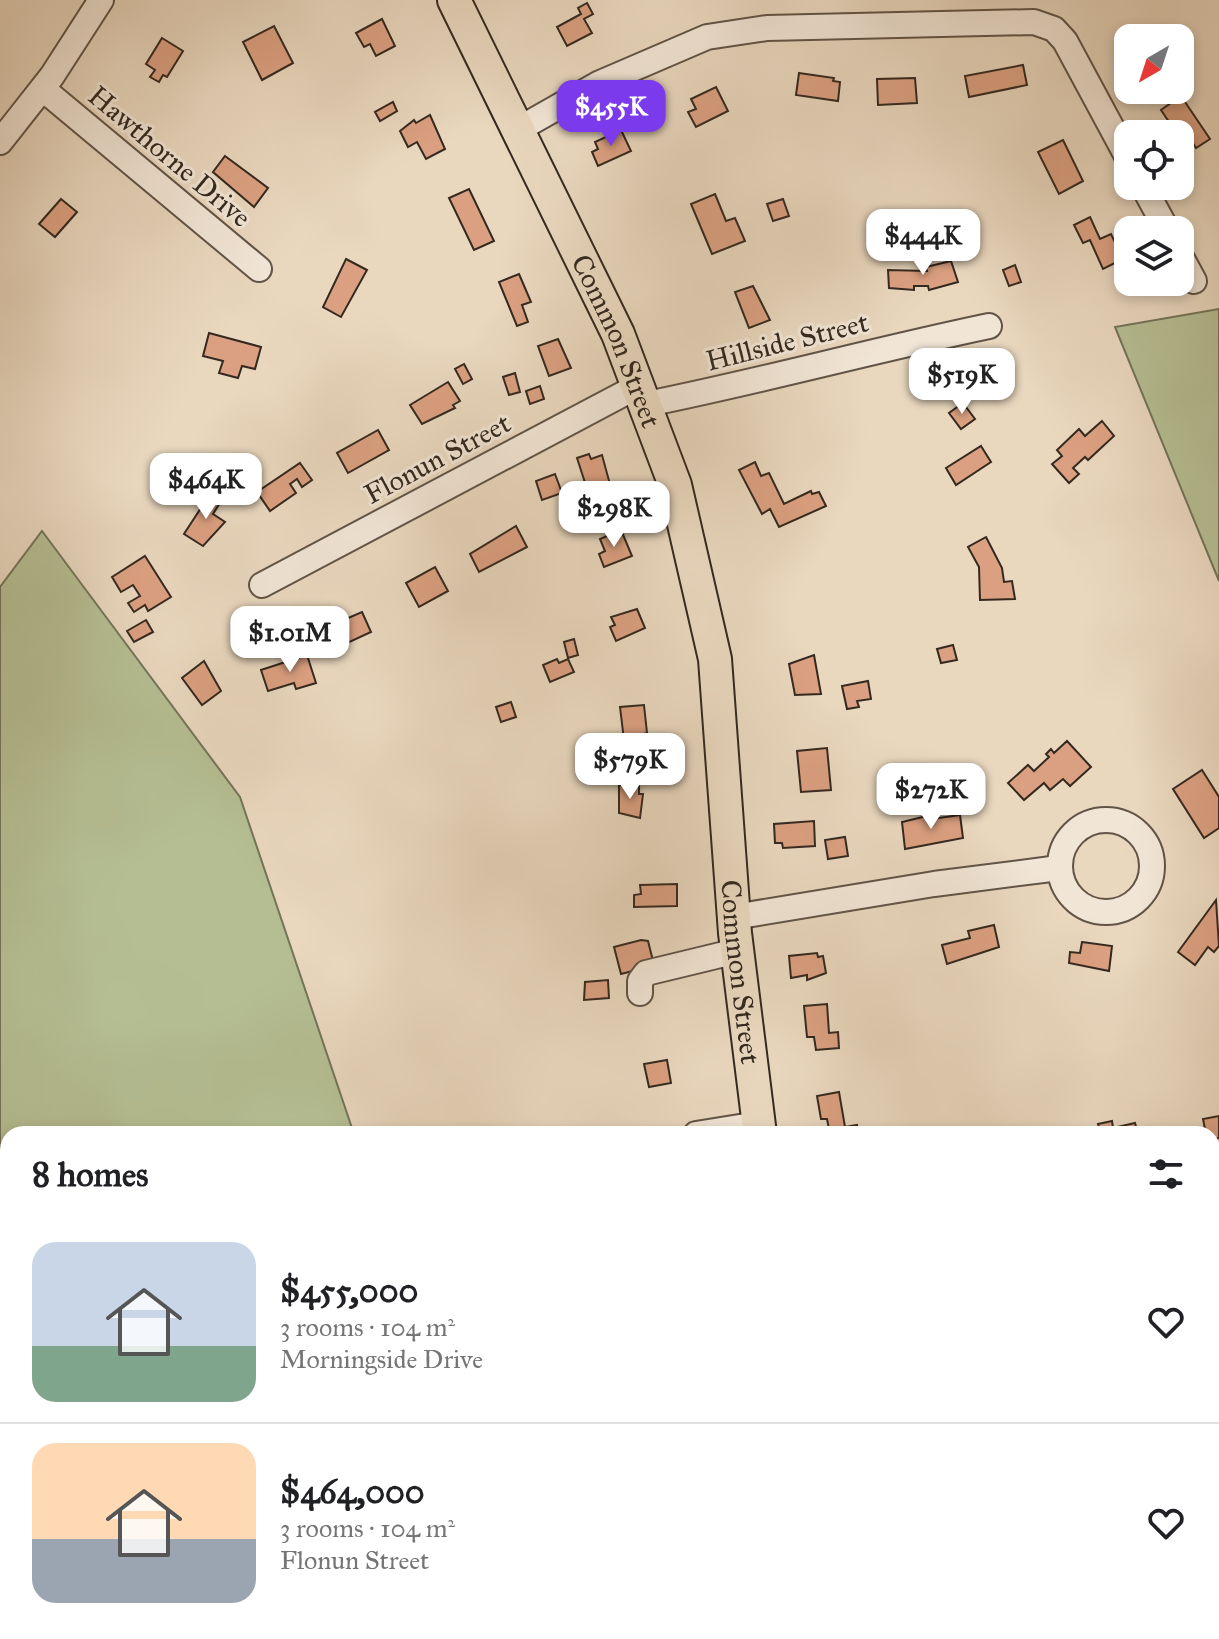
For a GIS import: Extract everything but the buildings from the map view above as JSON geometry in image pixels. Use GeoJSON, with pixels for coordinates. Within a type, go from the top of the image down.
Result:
{"type":"FeatureCollection","features":[{"type":"Feature","properties":{"kind":"main road","name":"Common Street"},"geometry":{"type":"LineString","coordinates":[[454,0],[519,129],[643,394],[686,528],[715,659],[737,951],[759,1126]]}},
{"type":"Feature","properties":{"kind":"street"},"geometry":{"type":"LineString","coordinates":[[0,142],[43,89],[101,0]]}},
{"type":"Feature","properties":{"kind":"street"},"geometry":{"type":"LineString","coordinates":[[519,129],[600,83],[707,37],[776,27],[1034,22],[1054,29],[1065,41],[1114,132]]}},
{"type":"Feature","properties":{"kind":"street","name":"Hawthorne Drive"},"geometry":{"type":"LineString","coordinates":[[43,89],[259,269]]}},
{"type":"Feature","properties":{"kind":"street","name":"Hillside Street"},"geometry":{"type":"LineString","coordinates":[[643,394],[730,388],[825,361],[989,326]]}},
{"type":"Feature","properties":{"kind":"street","name":"Flonun Street"},"geometry":{"type":"LineString","coordinates":[[262,585],[643,394]]}},
{"type":"Feature","properties":{"kind":"street"},"geometry":{"type":"LineString","coordinates":[[734,917],[934,884],[1059,868]]}},
{"type":"Feature","properties":{"kind":"street"},"geometry":{"type":"LineString","coordinates":[[640,993],[640,981],[646,973],[737,951]]}},
{"type":"Feature","properties":{"kind":"green space"},"geometry":{"type":"Polygon","coordinates":[[[1219,309],[1219,581],[1115,327],[1219,309]]]}},
{"type":"Feature","properties":{"kind":"green space"},"geometry":{"type":"Polygon","coordinates":[[[42,531],[240,797],[351,1126],[0,1126],[0,587],[42,531]]]}}]}
